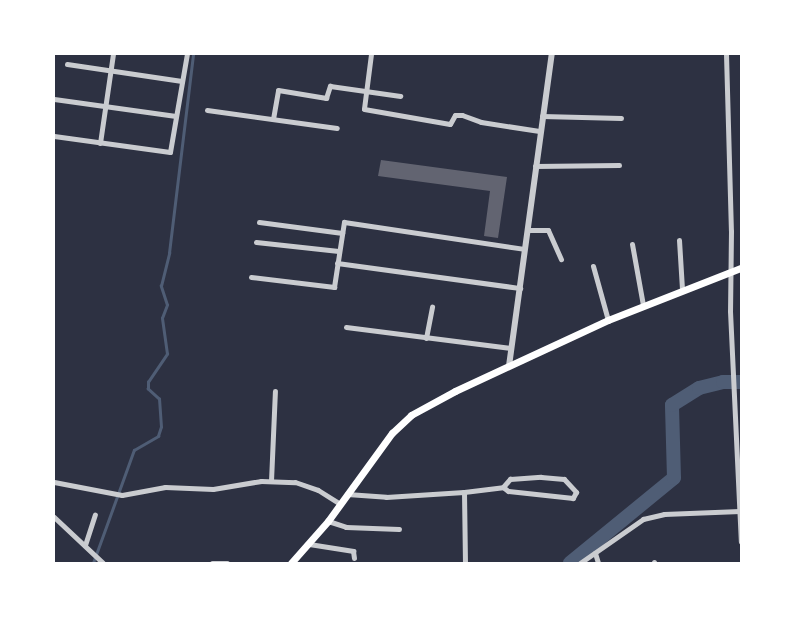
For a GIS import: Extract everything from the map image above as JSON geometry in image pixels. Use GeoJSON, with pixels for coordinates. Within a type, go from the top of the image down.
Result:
{"type":"FeatureCollection","features":[{"type":"Feature","properties":{"kind":"main road"},"geometry":{"type":"LineString","coordinates":[[291,563],[328,520],[392,433],[410,416],[509,366],[608,320],[682,289],[741,268]]}},
{"type":"Feature","properties":{"kind":"street"},"geometry":{"type":"LineString","coordinates":[[100,142],[113,54]]}},
{"type":"Feature","properties":{"kind":"street"},"geometry":{"type":"LineString","coordinates":[[54,136],[168,153],[172,151],[187,54]]}},
{"type":"Feature","properties":{"kind":"street"},"geometry":{"type":"LineString","coordinates":[[371,54],[364,108],[450,124],[455,115],[462,115],[481,122],[539,131]]}},
{"type":"Feature","properties":{"kind":"street"},"geometry":{"type":"LineString","coordinates":[[509,366],[509,348],[520,288],[534,166],[552,54]]}},
{"type":"Feature","properties":{"kind":"street"},"geometry":{"type":"LineString","coordinates":[[726,54],[732,271],[732,392],[738,434],[741,542]]}},
{"type":"Feature","properties":{"kind":"street"},"geometry":{"type":"LineString","coordinates":[[67,64],[182,81]]}},
{"type":"Feature","properties":{"kind":"street"},"geometry":{"type":"LineString","coordinates":[[273,119],[278,90],[326,98],[330,86],[400,96]]}},
{"type":"Feature","properties":{"kind":"street"},"geometry":{"type":"LineString","coordinates":[[54,99],[176,116]]}},
{"type":"Feature","properties":{"kind":"street"},"geometry":{"type":"LineString","coordinates":[[207,110],[338,128]]}},
{"type":"Feature","properties":{"kind":"street"},"geometry":{"type":"LineString","coordinates":[[541,116],[621,118]]}},
{"type":"Feature","properties":{"kind":"street"},"geometry":{"type":"LineString","coordinates":[[534,166],[619,165]]}},
{"type":"Feature","properties":{"kind":"street"},"geometry":{"type":"LineString","coordinates":[[259,222],[342,233]]}},
{"type":"Feature","properties":{"kind":"street"},"geometry":{"type":"LineString","coordinates":[[251,277],[332,288],[345,222],[524,249]]}},
{"type":"Feature","properties":{"kind":"street"},"geometry":{"type":"LineString","coordinates":[[527,230],[548,230],[561,259]]}},
{"type":"Feature","properties":{"kind":"street"},"geometry":{"type":"LineString","coordinates":[[678,240],[682,289]]}},
{"type":"Feature","properties":{"kind":"street"},"geometry":{"type":"LineString","coordinates":[[256,242],[339,251]]}},
{"type":"Feature","properties":{"kind":"street"},"geometry":{"type":"LineString","coordinates":[[632,244],[643,305]]}},
{"type":"Feature","properties":{"kind":"street"},"geometry":{"type":"LineString","coordinates":[[337,263],[520,288]]}},
{"type":"Feature","properties":{"kind":"street"},"geometry":{"type":"LineString","coordinates":[[593,266],[608,320]]}},
{"type":"Feature","properties":{"kind":"street"},"geometry":{"type":"LineString","coordinates":[[426,338],[432,307]]}},
{"type":"Feature","properties":{"kind":"street"},"geometry":{"type":"LineString","coordinates":[[346,327],[509,348]]}},
{"type":"Feature","properties":{"kind":"street"},"geometry":{"type":"LineString","coordinates":[[271,481],[275,391]]}},
{"type":"Feature","properties":{"kind":"street"},"geometry":{"type":"LineString","coordinates":[[347,494],[386,497],[464,492],[503,487],[510,479],[548,477],[564,479],[576,492],[574,498],[508,491],[503,487]]}},
{"type":"Feature","properties":{"kind":"street"},"geometry":{"type":"LineString","coordinates":[[54,482],[120,494],[166,487],[213,489],[271,481],[305,484],[340,504]]}},
{"type":"Feature","properties":{"kind":"street"},"geometry":{"type":"LineString","coordinates":[[464,492],[465,563]]}},
{"type":"Feature","properties":{"kind":"street"},"geometry":{"type":"LineString","coordinates":[[580,563],[643,519],[664,514],[740,511]]}},
{"type":"Feature","properties":{"kind":"street"},"geometry":{"type":"LineString","coordinates":[[86,545],[95,515]]}},
{"type":"Feature","properties":{"kind":"street"},"geometry":{"type":"LineString","coordinates":[[54,517],[103,563]]}},
{"type":"Feature","properties":{"kind":"street"},"geometry":{"type":"LineString","coordinates":[[328,520],[346,527],[399,529]]}},
{"type":"Feature","properties":{"kind":"street"},"geometry":{"type":"LineString","coordinates":[[309,544],[353,550],[354,558]]}},
{"type":"Feature","properties":{"kind":"street"},"geometry":{"type":"LineString","coordinates":[[595,553],[598,563]]}},
{"type":"Feature","properties":{"kind":"street"},"geometry":{"type":"LineString","coordinates":[[212,563],[226,563]]}},
{"type":"Feature","properties":{"kind":"building"},"geometry":{"type":"Polygon","coordinates":[[[381,160],[507,177],[498,238],[484,236],[490,191],[378,176],[381,160]]]}},
{"type":"Feature","properties":{"kind":"waterway"},"geometry":{"type":"LineString","coordinates":[[93,563],[134,450],[158,436],[161,427],[159,399],[148,389],[148,382],[167,354],[162,318],[167,305],[161,286],[169,253],[193,54]]}},
{"type":"Feature","properties":{"kind":"waterway"},"geometry":{"type":"LineString","coordinates":[[570,563],[674,478],[672,405],[699,388],[723,382],[741,382]]}}]}
